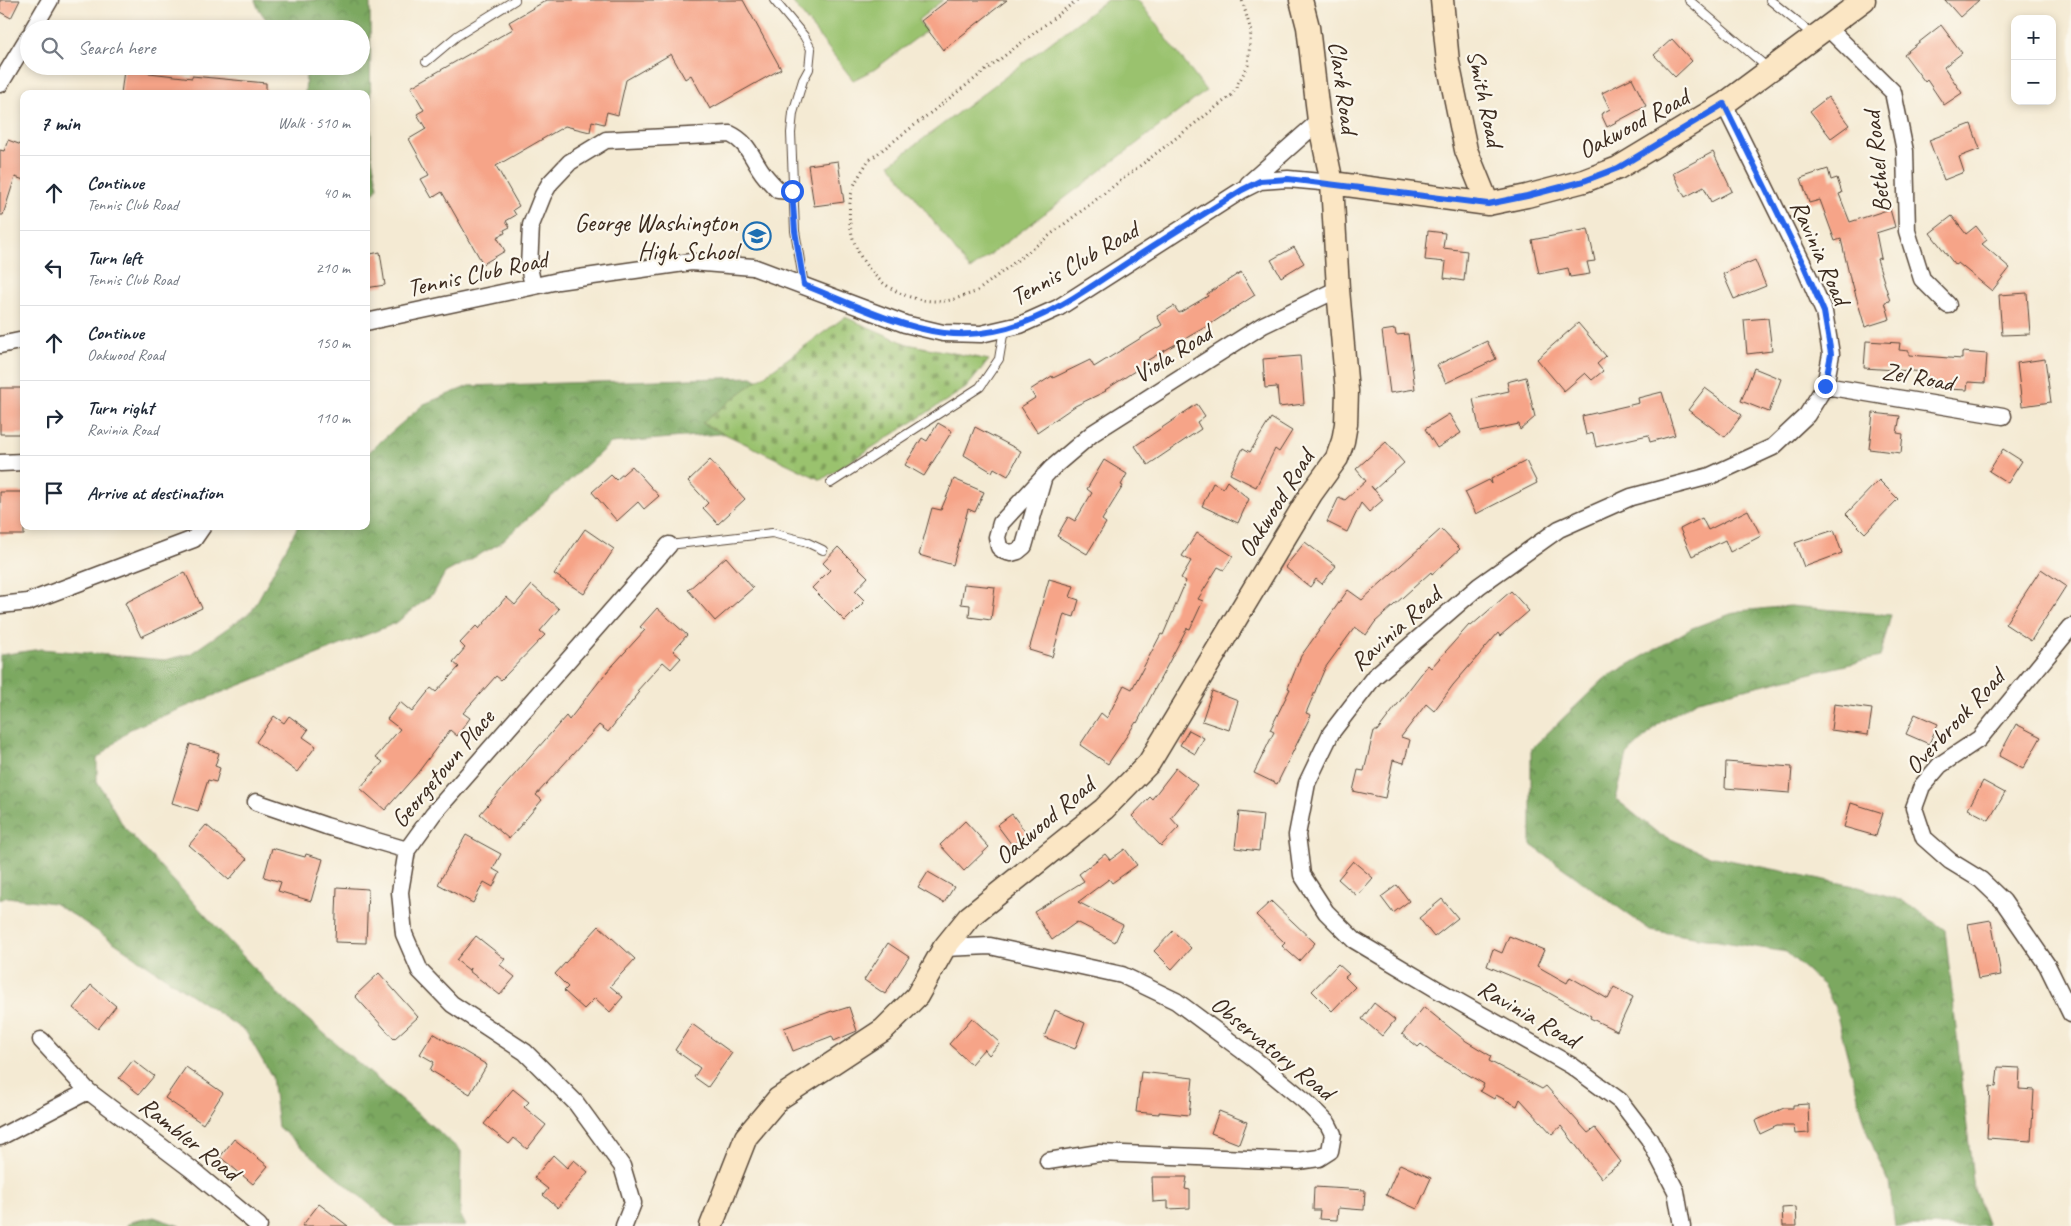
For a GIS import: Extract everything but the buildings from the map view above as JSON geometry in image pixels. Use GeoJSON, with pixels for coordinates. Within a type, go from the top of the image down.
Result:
{"type":"FeatureCollection","features":[{"type":"Feature","properties":{"kind":"main road","name":"Clark Road"},"geometry":{"type":"LineString","coordinates":[[1301,0],[1308,27],[1319,121],[1332,183]]}},
{"type":"Feature","properties":{"kind":"main road","name":"Smith Road"},"geometry":{"type":"LineString","coordinates":[[1442,0],[1448,62],[1466,150],[1488,204]]}},
{"type":"Feature","properties":{"kind":"main road","name":"Oakwood Road"},"geometry":{"type":"LineString","coordinates":[[711,1226],[746,1137],[778,1099],[883,1030],[917,996],[944,948],[969,917],[1104,809],[1149,763],[1311,494],[1336,458],[1346,424],[1347,391],[1338,290],[1332,183],[1488,204],[1584,181],[1618,168],[1724,104],[1864,0]]}},
{"type":"Feature","properties":{"kind":"street"},"geometry":{"type":"LineString","coordinates":[[38,20],[50,0]]}},
{"type":"Feature","properties":{"kind":"street","name":"Bethel Road"},"geometry":{"type":"LineString","coordinates":[[1822,33],[1893,92],[1905,151],[1907,231],[1922,279],[1948,305]]}},
{"type":"Feature","properties":{"kind":"street"},"geometry":{"type":"LineString","coordinates":[[0,84],[20,51]]}},
{"type":"Feature","properties":{"kind":"street","name":"Ravinia Road"},"geometry":{"type":"LineString","coordinates":[[1682,1226],[1676,1191],[1649,1139],[1620,1101],[1572,1066],[1354,940],[1326,912],[1302,875],[1297,835],[1307,783],[1330,733],[1374,677],[1479,586],[1559,529],[1631,497],[1710,476],[1772,447],[1807,415],[1825,386],[1831,354],[1824,312],[1804,266],[1724,104]]}},
{"type":"Feature","properties":{"kind":"street","name":"Tennis Club Road"},"geometry":{"type":"LineString","coordinates":[[1242,190],[1319,121]]}},
{"type":"Feature","properties":{"kind":"street"},"geometry":{"type":"LineString","coordinates":[[533,286],[529,267],[532,225],[542,195],[570,162],[606,140],[730,134],[740,138],[747,146],[759,168],[778,190],[792,191]]}},
{"type":"Feature","properties":{"kind":"street","name":"Tennis Club Road"},"geometry":{"type":"LineString","coordinates":[[370,321],[533,286],[691,262],[753,266],[905,324],[943,333],[981,334],[1020,325],[1058,308],[1242,190],[1260,181],[1288,179],[1332,183]]}},
{"type":"Feature","properties":{"kind":"street","name":"Viola Road"},"geometry":{"type":"LineString","coordinates":[[1044,476],[1093,433],[1262,325],[1338,290]]}},
{"type":"Feature","properties":{"kind":"street"},"geometry":{"type":"LineString","coordinates":[[0,345],[20,341]]}},
{"type":"Feature","properties":{"kind":"street","name":"Zel Road"},"geometry":{"type":"LineString","coordinates":[[1825,386],[2003,416]]}},
{"type":"Feature","properties":{"kind":"street"},"geometry":{"type":"LineString","coordinates":[[0,464],[20,462]]}},
{"type":"Feature","properties":{"kind":"street"},"geometry":{"type":"LineString","coordinates":[[0,605],[28,602],[62,591],[194,539],[200,530]]}},
{"type":"Feature","properties":{"kind":"street","name":"Georgetown Place"},"geometry":{"type":"LineString","coordinates":[[624,1226],[632,1203],[622,1166],[576,1103],[525,1052],[452,1004],[420,971],[404,934],[400,892],[407,850],[433,814],[669,545]]}},
{"type":"Feature","properties":{"kind":"street","name":"Overbrook Road"},"geometry":{"type":"LineString","coordinates":[[2071,627],[1979,739],[1940,765],[1922,786],[1914,808],[1924,838],[1950,861],[1981,880],[2003,901],[2047,965],[2071,1014]]}},
{"type":"Feature","properties":{"kind":"street"},"geometry":{"type":"LineString","coordinates":[[256,802],[326,826],[407,850]]}},
{"type":"Feature","properties":{"kind":"street","name":"Observatory Road"},"geometry":{"type":"LineString","coordinates":[[944,948],[990,946],[1122,975],[1176,1002],[1255,1060],[1305,1101],[1328,1124],[1333,1134],[1330,1150],[1319,1158],[1298,1161],[1099,1153],[1048,1161]]}},
{"type":"Feature","properties":{"kind":"street","name":"Rambler Road"},"geometry":{"type":"LineString","coordinates":[[41,1040],[88,1091],[198,1175],[260,1226]]}},
{"type":"Feature","properties":{"kind":"street"},"geometry":{"type":"LineString","coordinates":[[0,1137],[88,1091]]}},
{"type":"Feature","properties":{"kind":"lane"},"geometry":{"type":"LineString","coordinates":[[426,62],[457,36],[515,0]]}},
{"type":"Feature","properties":{"kind":"lane"},"geometry":{"type":"LineString","coordinates":[[774,0],[804,36],[811,49],[809,69],[803,80],[793,113],[791,133],[795,231],[804,285]]}},
{"type":"Feature","properties":{"kind":"lane"},"geometry":{"type":"LineString","coordinates":[[1689,0],[1770,70]]}},
{"type":"Feature","properties":{"kind":"lane"},"geometry":{"type":"LineString","coordinates":[[1770,0],[1822,33]]}},
{"type":"Feature","properties":{"kind":"lane"},"geometry":{"type":"LineString","coordinates":[[831,483],[980,387],[999,359],[1004,329]]}},
{"type":"Feature","properties":{"kind":"lane"},"geometry":{"type":"LineString","coordinates":[[669,545],[772,533],[804,541],[823,550]]}},
{"type":"Feature","properties":{"kind":"path"},"geometry":{"type":"LineString","coordinates":[[1077,0],[868,160],[852,190],[849,224],[859,256],[880,282],[910,298],[944,302],[976,292],[1232,95],[1248,65],[1252,31],[1242,0]]}},
{"type":"Feature","properties":{"kind":"green space"},"geometry":{"type":"Polygon","coordinates":[[[255,0],[370,0],[371,153],[378,187],[370,198],[370,90],[305,90],[306,75],[370,75],[370,20],[267,20],[255,0]]]}},
{"type":"Feature","properties":{"kind":"green space"},"geometry":{"type":"Polygon","coordinates":[[[791,0],[943,0],[918,20],[926,31],[875,69],[853,80],[791,0]]]}},
{"type":"Feature","properties":{"kind":"green space"},"geometry":{"type":"Polygon","coordinates":[[[1107,0],[1138,0],[1206,91],[970,270],[890,164],[1107,0]]]}},
{"type":"Feature","properties":{"kind":"green space"},"geometry":{"type":"Polygon","coordinates":[[[845,317],[907,344],[989,360],[966,388],[821,480],[702,423],[743,391],[845,317]]]}},
{"type":"Feature","properties":{"kind":"green space"},"geometry":{"type":"Polygon","coordinates":[[[752,377],[772,389],[768,430],[611,443],[499,544],[445,573],[434,593],[396,623],[130,729],[97,759],[97,781],[124,827],[277,993],[461,1151],[460,1214],[466,1226],[395,1226],[278,1127],[272,1077],[246,1032],[53,903],[7,897],[0,900],[0,655],[41,649],[165,660],[190,654],[252,611],[296,530],[370,530],[370,451],[424,404],[469,386],[752,377]]]}},
{"type":"Feature","properties":{"kind":"green space"},"geometry":{"type":"Polygon","coordinates":[[[1790,606],[1891,615],[1880,657],[1698,700],[1661,722],[1627,755],[1616,799],[1659,834],[1710,856],[1859,887],[1904,901],[1945,930],[1974,1189],[1988,1226],[1895,1226],[1889,1183],[1868,1135],[1835,1008],[1824,986],[1786,952],[1650,930],[1531,845],[1531,749],[1604,679],[1692,628],[1739,611],[1790,606]]]}},
{"type":"Feature","properties":{"kind":"green space"},"geometry":{"type":"Polygon","coordinates":[[[154,1217],[180,1226],[126,1226],[130,1222],[154,1217]]]}},
{"type":"Feature","properties":{"kind":"place","name":"George Washington High School"},"geometry":{"type":"Point","coordinates":[757,236]}},
{"type":"Feature","properties":{"kind":"route"},"geometry":{"type":"LineString","coordinates":[[792,191],[795,231],[804,285],[905,324],[943,333],[981,334],[1020,325],[1058,308],[1242,190],[1260,181],[1288,179],[1332,183],[1488,204],[1584,181],[1618,168],[1724,104],[1804,266],[1824,312],[1831,354],[1825,386]]}}]}
